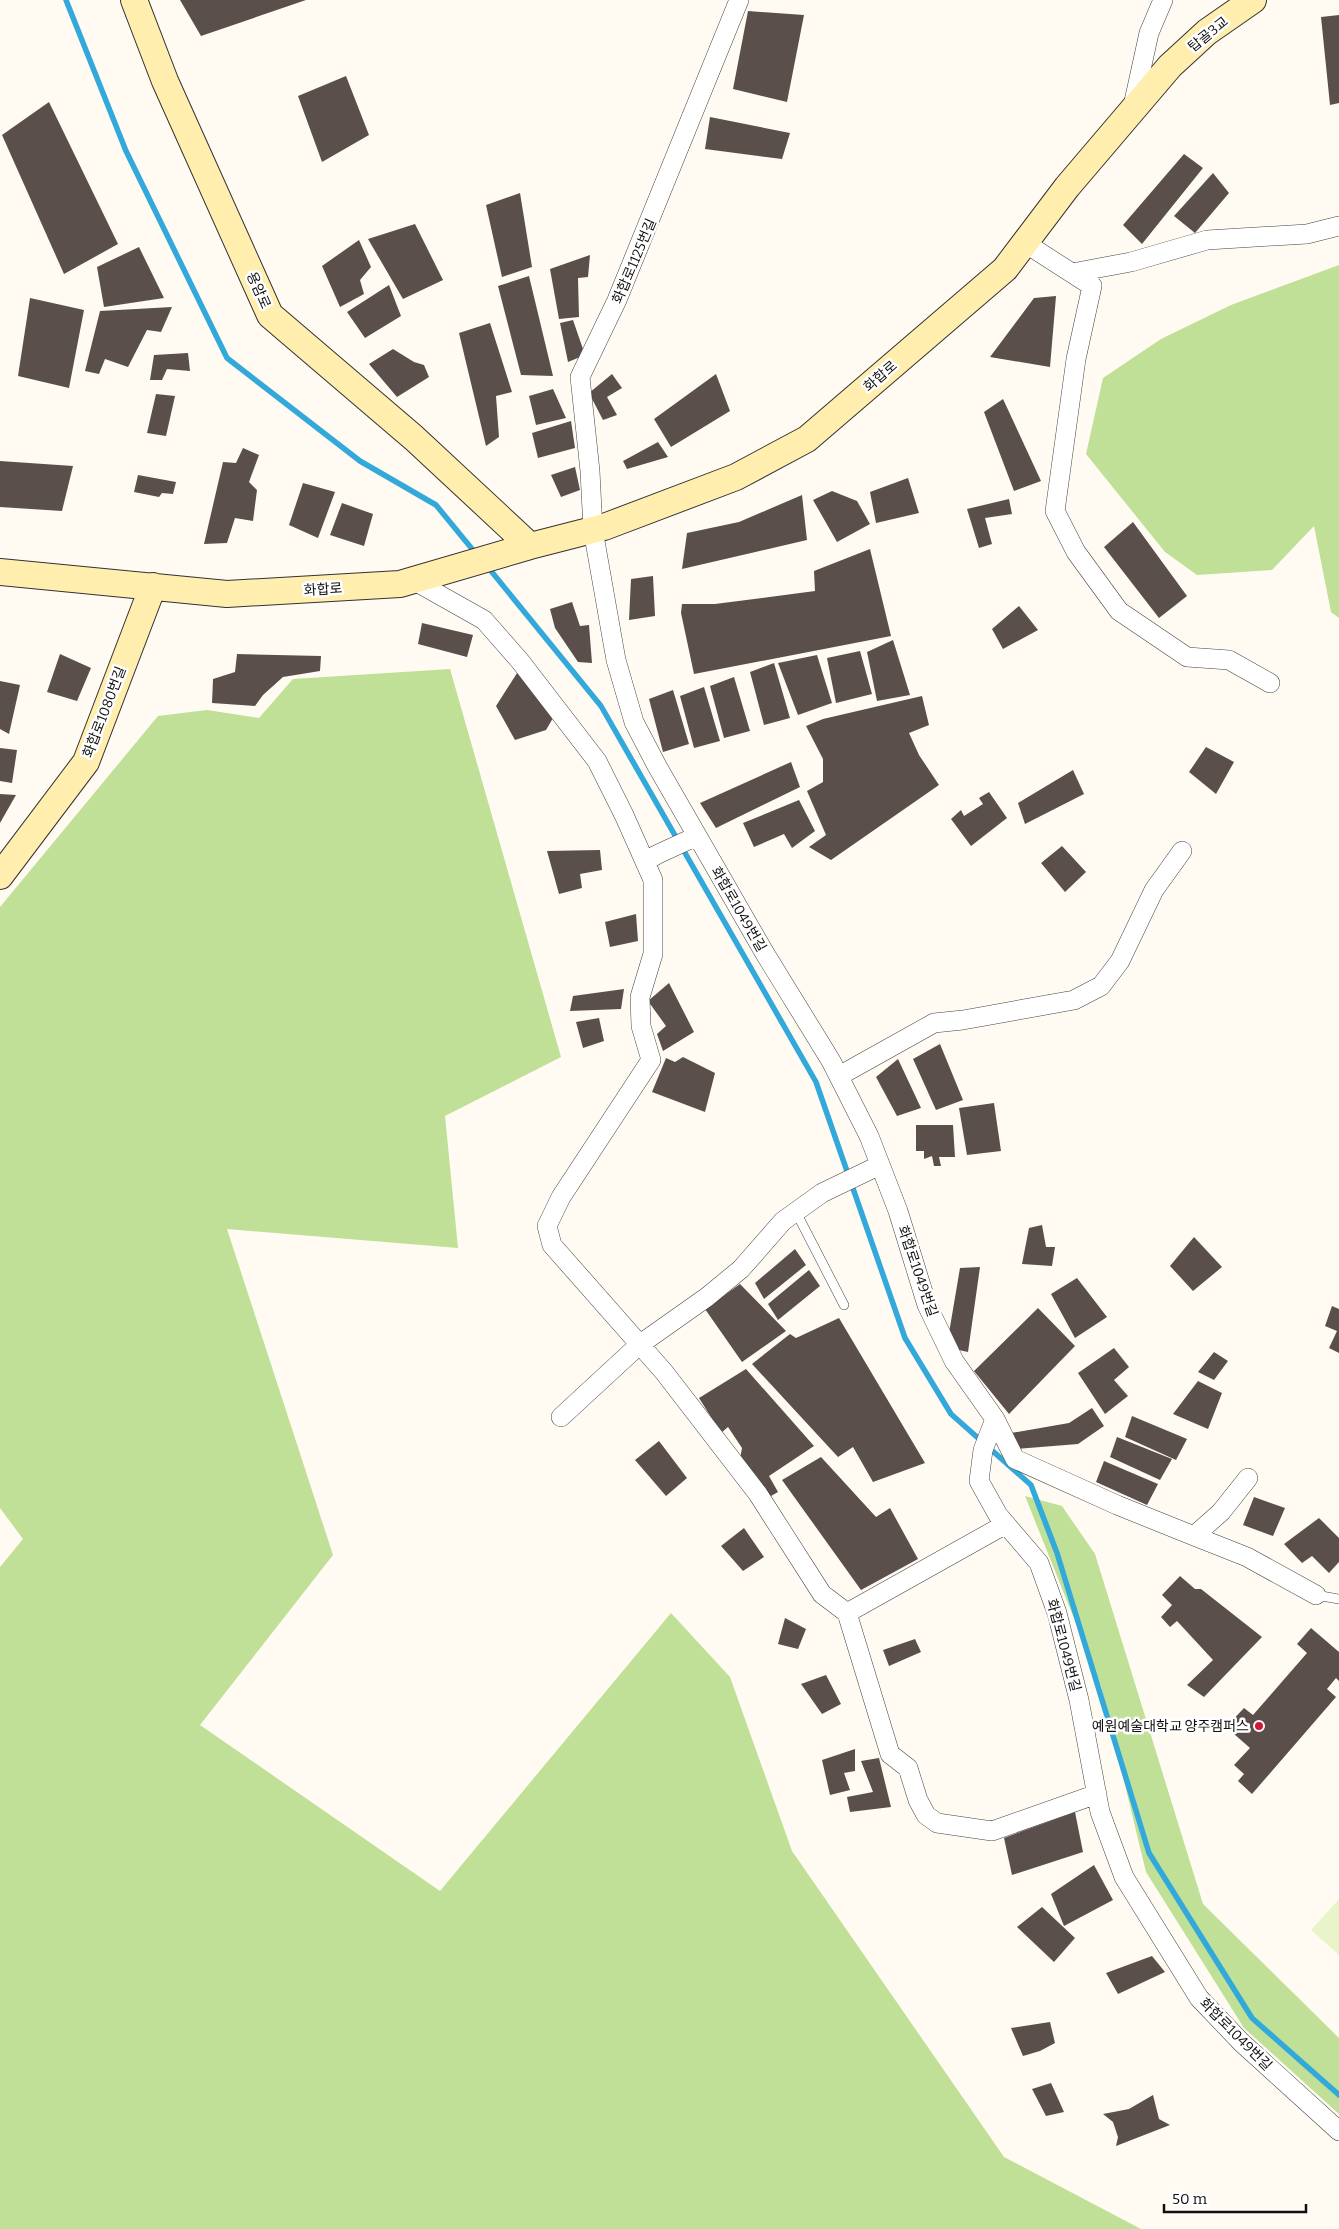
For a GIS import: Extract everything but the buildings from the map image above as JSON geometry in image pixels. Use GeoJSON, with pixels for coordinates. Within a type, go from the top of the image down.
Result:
{"type":"FeatureCollection","features":[{"type":"Feature","properties":{"kind":"main road","name":"용암로"},"geometry":{"type":"LineString","coordinates":[[134,0],[165,82],[270,315],[414,438],[530,546]]}},
{"type":"Feature","properties":{"kind":"main road","name":"탑골3교"},"geometry":{"type":"LineString","coordinates":[[1170,66],[1207,32],[1250,2]]}},
{"type":"Feature","properties":{"kind":"main road","name":"화합로"},"geometry":{"type":"LineString","coordinates":[[154,586],[227,594],[400,584],[530,546],[594,530],[736,477],[806,439],[1005,269],[1068,187],[1170,66]]}},
{"type":"Feature","properties":{"kind":"main road"},"geometry":{"type":"LineString","coordinates":[[0,572],[154,586]]}},
{"type":"Feature","properties":{"kind":"main road","name":"화합로1080번길"},"geometry":{"type":"LineString","coordinates":[[0,876],[86,762],[154,586]]}},
{"type":"Feature","properties":{"kind":"street","name":"화합로1125번길"},"geometry":{"type":"LineString","coordinates":[[594,530],[580,377],[617,300],[739,0]]}},
{"type":"Feature","properties":{"kind":"street"},"geometry":{"type":"LineString","coordinates":[[1132,111],[1149,33],[1163,0]]}},
{"type":"Feature","properties":{"kind":"street"},"geometry":{"type":"LineString","coordinates":[[1072,273],[1131,262],[1207,240],[1307,234],[1339,226]]}},
{"type":"Feature","properties":{"kind":"street"},"geometry":{"type":"LineString","coordinates":[[1025,243],[1092,286],[1076,359],[1055,511],[1076,552],[1119,611],[1187,657],[1229,660],[1270,683]]}},
{"type":"Feature","properties":{"kind":"street","name":"화합로1049번길"},"geometry":{"type":"LineString","coordinates":[[594,530],[616,660],[634,722],[694,837],[839,1076],[869,1136],[898,1211],[927,1305],[954,1361],[992,1425],[984,1450],[979,1481],[998,1515],[1039,1563],[1057,1612],[1079,1700],[1100,1812],[1124,1877],[1199,1998],[1242,2044],[1339,2131]]}},
{"type":"Feature","properties":{"kind":"street"},"geometry":{"type":"LineString","coordinates":[[413,580],[484,620],[520,661],[597,760],[651,859],[653,880],[653,954],[640,997],[642,1026],[651,1060],[561,1197],[547,1226],[552,1245],[664,1372],[758,1494],[822,1594],[847,1614],[890,1754],[908,1768],[918,1800],[926,1815],[936,1823],[992,1831],[1097,1794]]}},
{"type":"Feature","properties":{"kind":"street"},"geometry":{"type":"LineString","coordinates":[[651,859],[694,837]]}},
{"type":"Feature","properties":{"kind":"street"},"geometry":{"type":"LineString","coordinates":[[839,1076],[934,1023],[963,1020],[1074,1000],[1101,986],[1120,961],[1154,890],[1182,851]]}},
{"type":"Feature","properties":{"kind":"street"},"geometry":{"type":"LineString","coordinates":[[561,1417],[639,1345],[707,1297],[742,1269],[784,1221],[822,1193],[880,1165]]}},
{"type":"Feature","properties":{"kind":"street"},"geometry":{"type":"LineString","coordinates":[[992,1425],[1015,1459],[1117,1505],[1247,1557],[1316,1595]]}},
{"type":"Feature","properties":{"kind":"street"},"geometry":{"type":"LineString","coordinates":[[1194,1536],[1221,1512],[1248,1478]]}},
{"type":"Feature","properties":{"kind":"street"},"geometry":{"type":"LineString","coordinates":[[847,1614],[1006,1524]]}},
{"type":"Feature","properties":{"kind":"lane"},"geometry":{"type":"LineString","coordinates":[[796,1212],[844,1305]]}},
{"type":"Feature","properties":{"kind":"lane"},"geometry":{"type":"LineString","coordinates":[[1316,1595],[1339,1598]]}},
{"type":"Feature","properties":{"kind":"green space"},"geometry":{"type":"Polygon","coordinates":[[[1339,265],[1339,618],[1331,612],[1314,526],[1272,570],[1197,575],[1165,552],[1086,454],[1103,378],[1161,339],[1231,305],[1339,265]]]}},
{"type":"Feature","properties":{"kind":"green space"},"geometry":{"type":"Polygon","coordinates":[[[450,669],[561,1057],[445,1116],[458,1248],[227,1229],[333,1555],[200,1725],[440,1891],[671,1613],[730,1677],[792,1851],[1004,2157],[1141,2229],[0,2229],[0,1567],[23,1539],[0,1508],[0,907],[158,716],[207,710],[259,718],[293,679],[450,669]]]}},
{"type":"Feature","properties":{"kind":"green space"},"geometry":{"type":"Polygon","coordinates":[[[1025,1496],[1062,1506],[1095,1554],[1203,1904],[1339,2038],[1339,2114],[1244,2028],[1146,1872],[1101,1686],[1025,1496]]]}},
{"type":"Feature","properties":{"kind":"green space"},"geometry":{"type":"Polygon","coordinates":[[[1339,1899],[1339,1955],[1311,1930],[1339,1899]]]}},
{"type":"Feature","properties":{"kind":"waterway"},"geometry":{"type":"LineString","coordinates":[[66,0],[126,151],[227,358],[360,461],[436,505],[477,555]]}},
{"type":"Feature","properties":{"kind":"waterway"},"geometry":{"type":"LineString","coordinates":[[487,566],[601,706],[816,1082],[905,1338],[951,1414],[1031,1485],[1057,1553],[1149,1853],[1252,2018],[1339,2095]]}},
{"type":"Feature","properties":{"kind":"place","name":"예원예술대학교 양주캠퍼스"},"geometry":{"type":"Point","coordinates":[1259,1726]}}]}
